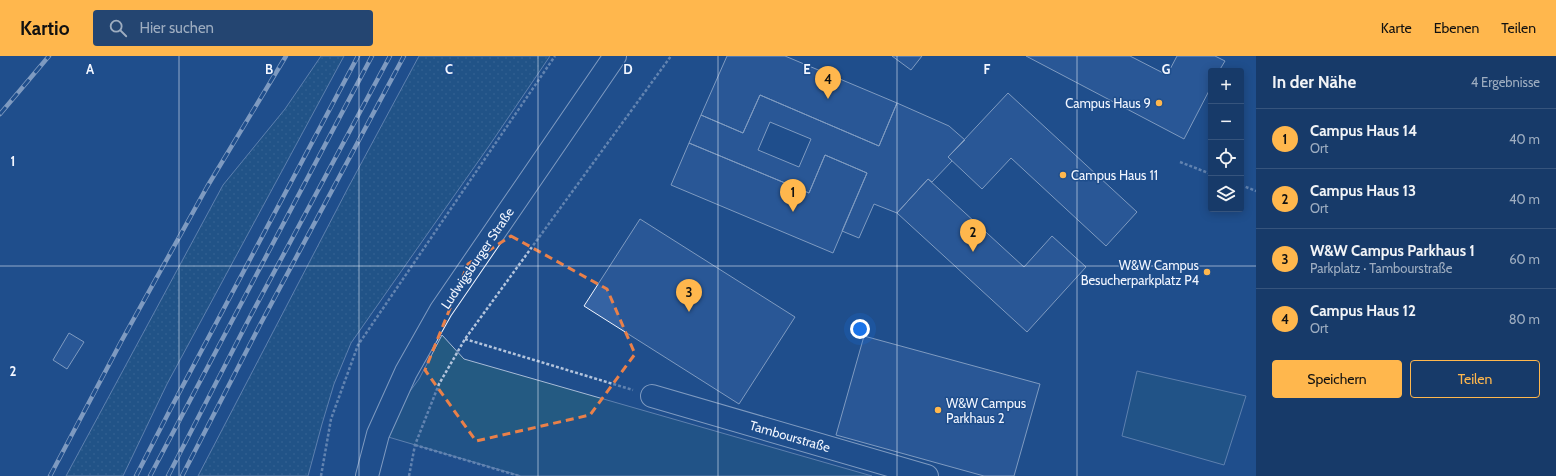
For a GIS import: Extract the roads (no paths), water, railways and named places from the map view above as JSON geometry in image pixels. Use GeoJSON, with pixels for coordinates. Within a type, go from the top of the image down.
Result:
{"type":"FeatureCollection","features":[{"type":"Feature","properties":{"kind":"main road","name":"Ludwigsburger Straße"},"geometry":{"type":"LineString","coordinates":[[367,476],[378,434],[406,372],[441,310],[615,56]]}},
{"type":"Feature","properties":{"kind":"main road","name":"Tambourstraße"},"geometry":{"type":"LineString","coordinates":[[652,396],[927,476]]}},
{"type":"Feature","properties":{"kind":"railway"},"geometry":{"type":"LineString","coordinates":[[0,114],[49,56]]}},
{"type":"Feature","properties":{"kind":"railway"},"geometry":{"type":"LineString","coordinates":[[50,476],[122,340],[207,187],[286,56]]}},
{"type":"Feature","properties":{"kind":"railway"},"geometry":{"type":"LineString","coordinates":[[136,476],[358,56]]}},
{"type":"Feature","properties":{"kind":"railway"},"geometry":{"type":"LineString","coordinates":[[150,476],[372,56]]}},
{"type":"Feature","properties":{"kind":"railway"},"geometry":{"type":"LineString","coordinates":[[168,476],[250,317],[390,56]]}},
{"type":"Feature","properties":{"kind":"railway"},"geometry":{"type":"LineString","coordinates":[[182,476],[261,323],[404,56]]}},
{"type":"Feature","properties":{"kind":"place","name":"Campus Haus 12"},"geometry":{"type":"Point","coordinates":[828,99]}},
{"type":"Feature","properties":{"kind":"place","name":"Campus Haus 9"},"geometry":{"type":"Point","coordinates":[1159,103]}},
{"type":"Feature","properties":{"kind":"place","name":"Campus Haus 11"},"geometry":{"type":"Point","coordinates":[1063,175]}},
{"type":"Feature","properties":{"kind":"place","name":"Campus Haus 14"},"geometry":{"type":"Point","coordinates":[793,212]}},
{"type":"Feature","properties":{"kind":"place","name":"Campus Haus 13"},"geometry":{"type":"Point","coordinates":[973,252]}},
{"type":"Feature","properties":{"kind":"place","name":"W&W Campus Besucherparkplatz P4"},"geometry":{"type":"Point","coordinates":[1207,272]}},
{"type":"Feature","properties":{"kind":"place","name":"W&W Campus Parkhaus 1"},"geometry":{"type":"Point","coordinates":[689,312]}},
{"type":"Feature","properties":{"kind":"place","name":"W&W Campus Parkhaus 2"},"geometry":{"type":"Point","coordinates":[938,410]}}]}
